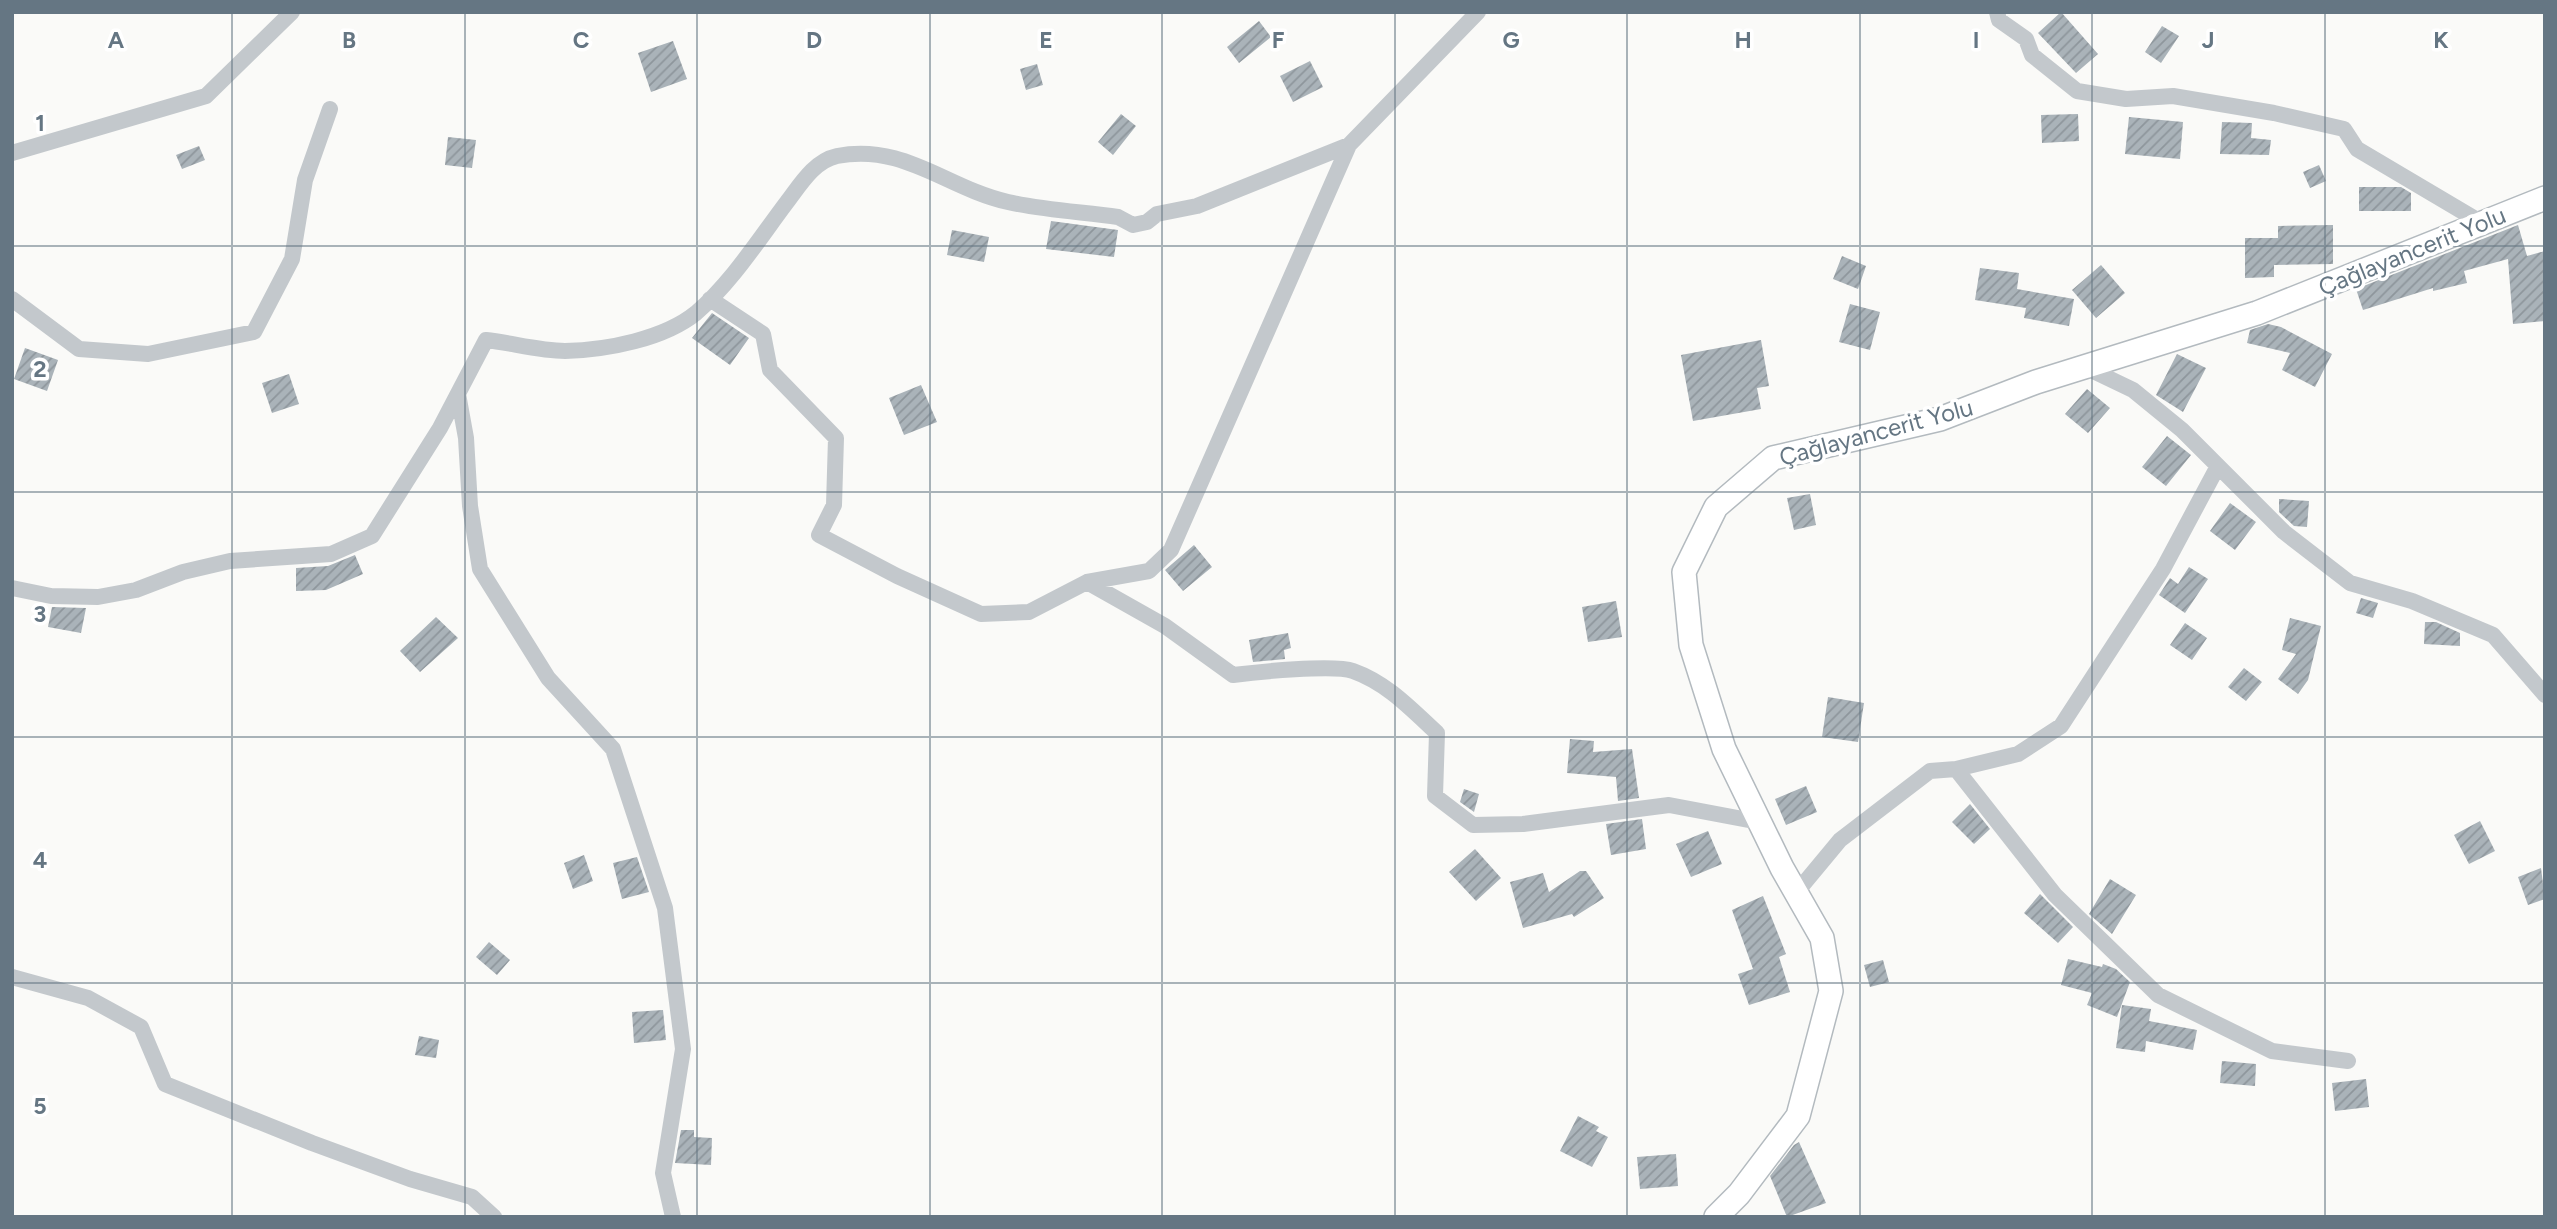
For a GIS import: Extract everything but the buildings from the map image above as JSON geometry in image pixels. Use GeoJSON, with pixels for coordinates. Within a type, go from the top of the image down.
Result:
{"type":"FeatureCollection","features":[{"type":"Feature","properties":{"kind":"main road","name":"Çağlayancerit Yolu"},"geometry":{"type":"LineString","coordinates":[[1716,1217],[1739,1194],[1798,1116],[1831,991],[1822,938],[1759,822],[1724,749],[1691,645],[1684,572],[1716,507],[1773,458],[1940,419],[2085,367],[2258,313],[2543,200]]}},
{"type":"Feature","properties":{"kind":"street"},"geometry":{"type":"LineString","coordinates":[[12,153],[206,96],[292,12]]}},
{"type":"Feature","properties":{"kind":"street"},"geometry":{"type":"LineString","coordinates":[[710,299],[763,334],[770,370],[836,438],[834,505],[818,535],[897,576],[981,614],[1029,612],[1087,582],[1149,571],[1171,550],[1349,145],[1478,12]]}},
{"type":"Feature","properties":{"kind":"street"},"geometry":{"type":"LineString","coordinates":[[1997,12],[1999,20],[2026,39],[2032,55],[2077,91],[2126,99],[2173,96],[2274,113],[2344,129],[2357,149],[2482,223]]}},
{"type":"Feature","properties":{"kind":"street"},"geometry":{"type":"LineString","coordinates":[[12,299],[79,349],[148,354],[254,332],[292,259],[304,180],[330,109]]}},
{"type":"Feature","properties":{"kind":"street"},"geometry":{"type":"LineString","coordinates":[[12,588],[51,596],[98,597],[136,590],[183,572],[230,561],[331,554],[372,536],[440,428],[486,340],[564,351],[605,346],[659,334],[695,314],[710,299],[810,171],[834,156],[875,153],[898,157],[999,200],[1118,217],[1133,225],[1147,222],[1157,214],[1197,206],[1349,145]]}},
{"type":"Feature","properties":{"kind":"street"},"geometry":{"type":"LineString","coordinates":[[2085,367],[2133,390],[2182,430],[2284,532],[2350,583],[2412,601],[2493,635],[2545,695]]}},
{"type":"Feature","properties":{"kind":"street"},"geometry":{"type":"LineString","coordinates":[[458,394],[466,438],[470,506],[480,569],[548,678],[613,748],[665,908],[683,1049],[663,1173],[673,1217]]}},
{"type":"Feature","properties":{"kind":"street"},"geometry":{"type":"LineString","coordinates":[[1796,893],[1840,839],[1930,771],[1956,769],[2018,754],[2061,726],[2163,569],[2218,466]]}},
{"type":"Feature","properties":{"kind":"street"},"geometry":{"type":"LineString","coordinates":[[1087,582],[1165,626],[1233,675],[1269,670],[1352,670],[1394,693],[1437,733],[1435,796],[1473,825],[1523,824],[1670,805],[1759,822]]}},
{"type":"Feature","properties":{"kind":"street"},"geometry":{"type":"LineString","coordinates":[[1956,769],[2056,895],[2158,995],[2272,1051],[2348,1061]]}},
{"type":"Feature","properties":{"kind":"street"},"geometry":{"type":"LineString","coordinates":[[12,977],[88,998],[141,1027],[165,1084],[324,1148],[410,1179],[472,1197],[494,1217]]}}]}
